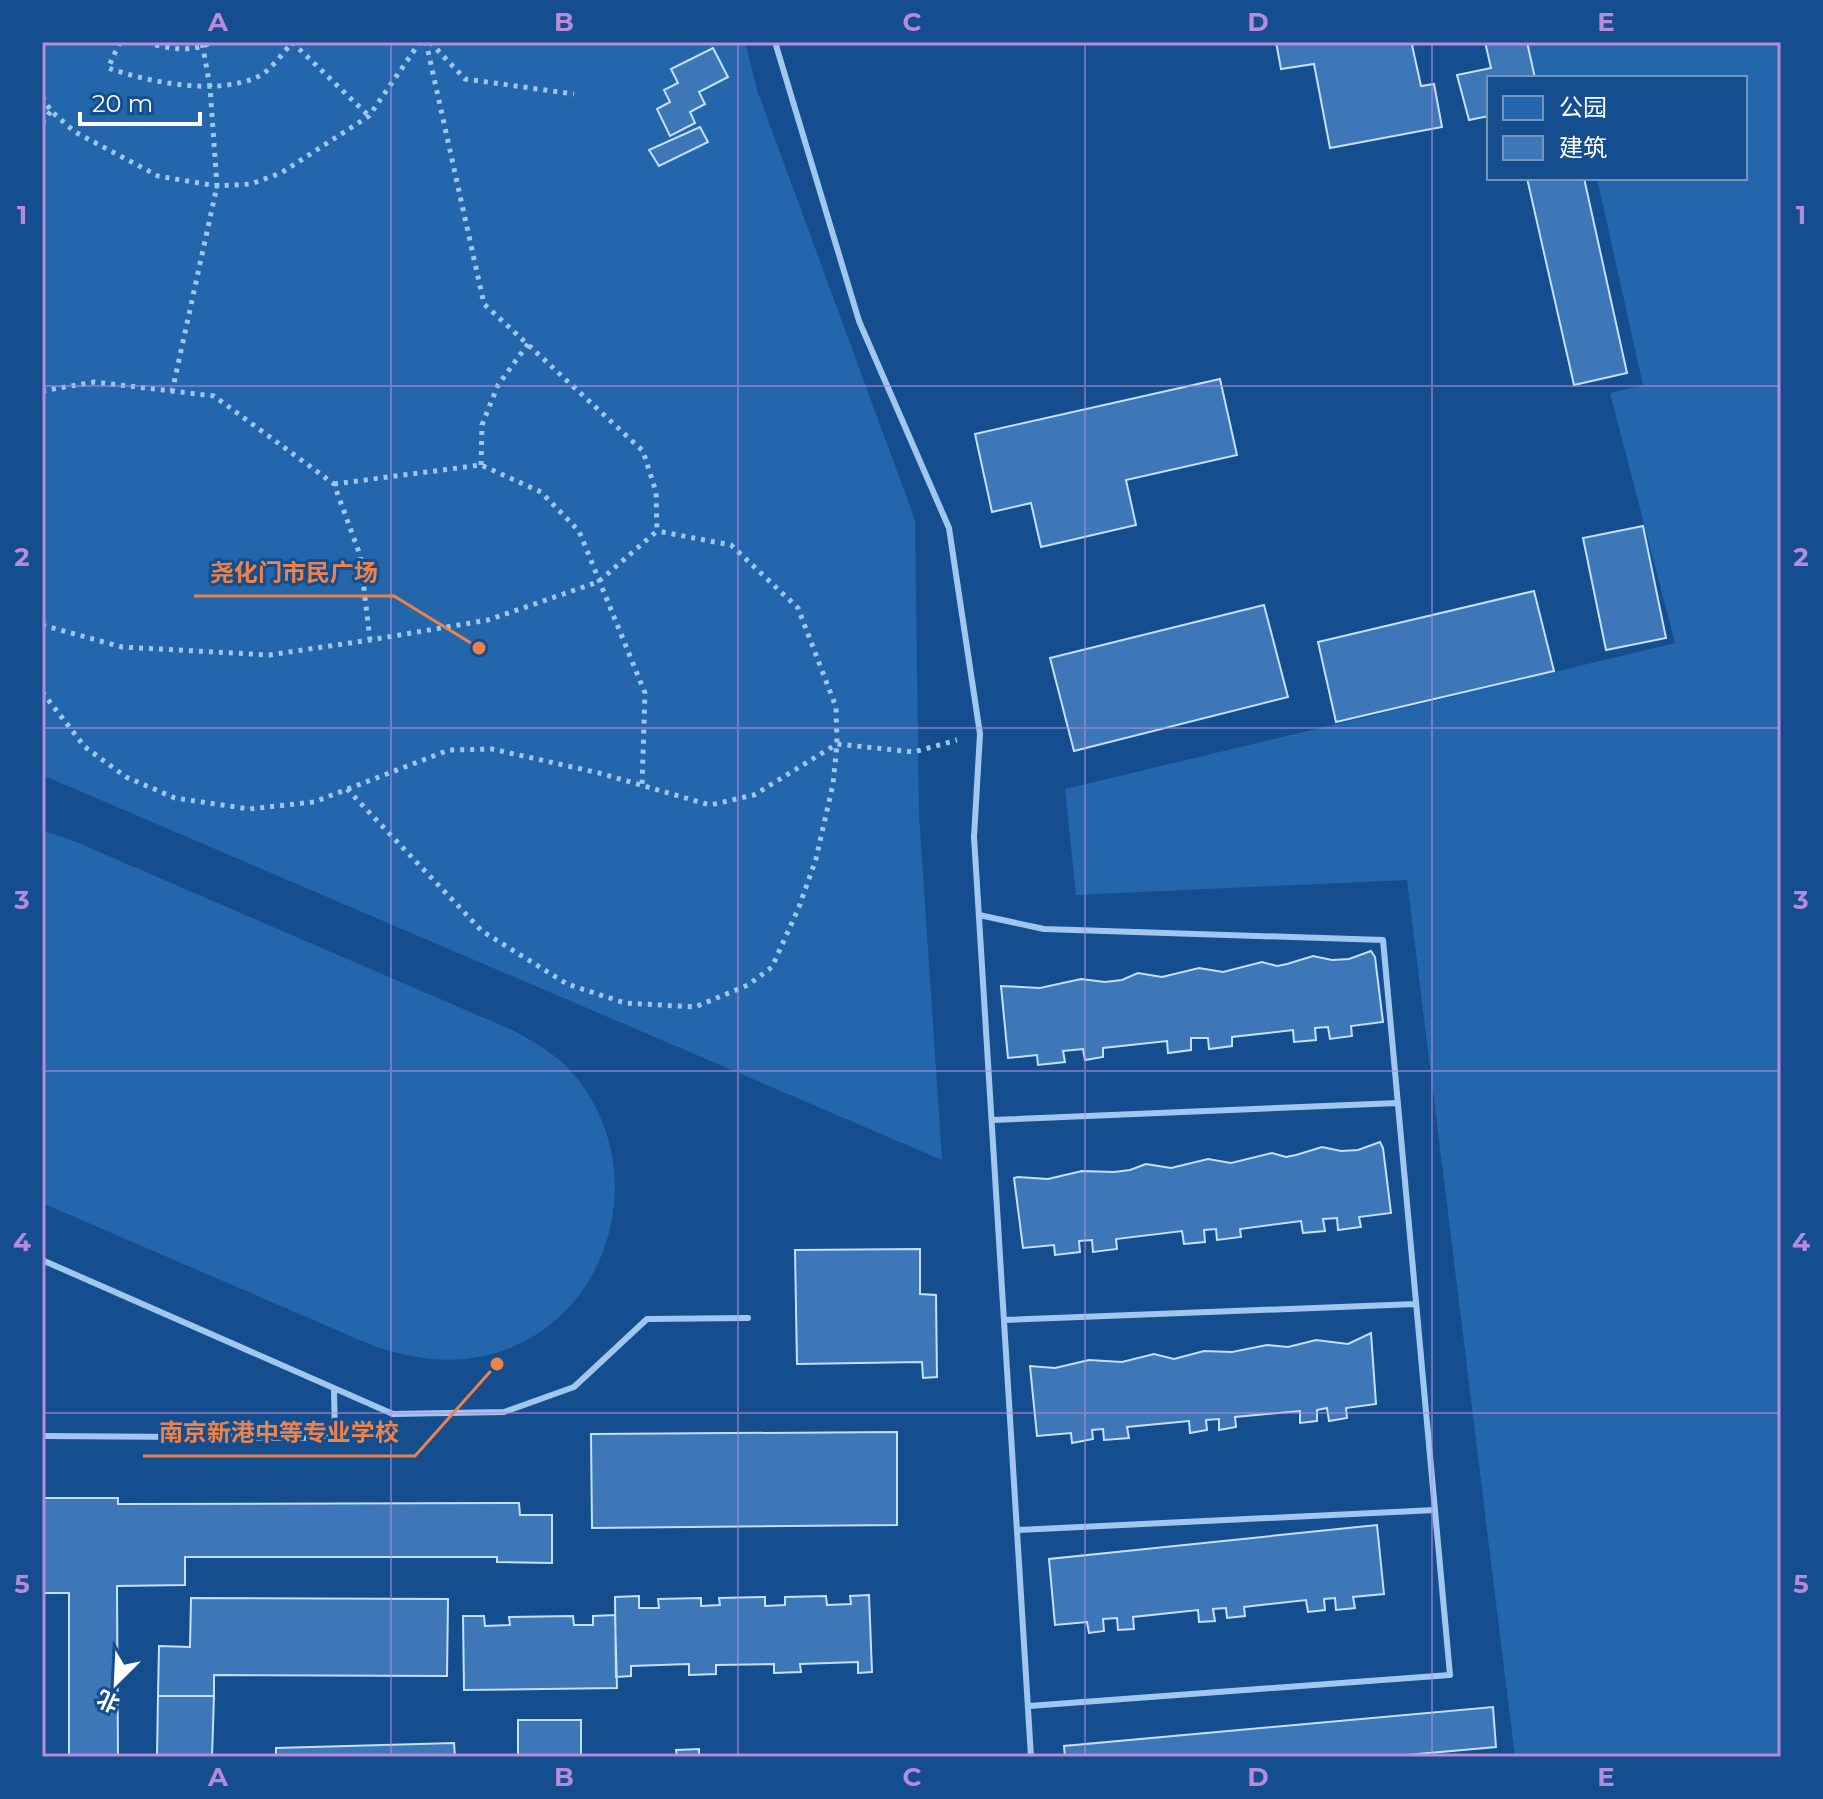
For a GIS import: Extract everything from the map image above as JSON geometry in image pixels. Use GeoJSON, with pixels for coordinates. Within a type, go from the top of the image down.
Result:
{"type":"FeatureCollection","features":[{"type":"Feature","properties":{"kind":"lane"},"geometry":{"type":"LineString","coordinates":[[775,42],[859,321],[949,528],[980,734],[974,837],[1031,1757]]}},
{"type":"Feature","properties":{"kind":"lane"},"geometry":{"type":"LineString","coordinates":[[979,915],[1044,929],[1383,940],[1450,1675],[1029,1706]]}},
{"type":"Feature","properties":{"kind":"lane"},"geometry":{"type":"LineString","coordinates":[[992,1120],[1398,1103]]}},
{"type":"Feature","properties":{"kind":"lane"},"geometry":{"type":"LineString","coordinates":[[42,1260],[393,1414],[504,1412],[574,1387],[647,1319],[748,1318]]}},
{"type":"Feature","properties":{"kind":"lane"},"geometry":{"type":"LineString","coordinates":[[1005,1320],[1416,1304]]}},
{"type":"Feature","properties":{"kind":"lane"},"geometry":{"type":"LineString","coordinates":[[42,1436],[335,1438],[334,1390]]}},
{"type":"Feature","properties":{"kind":"lane"},"geometry":{"type":"LineString","coordinates":[[1018,1530],[1435,1510]]}},
{"type":"Feature","properties":{"kind":"path"},"geometry":{"type":"LineString","coordinates":[[120,42],[108,68],[143,80],[210,87],[259,77],[293,42],[369,116]]}},
{"type":"Feature","properties":{"kind":"path"},"geometry":{"type":"LineString","coordinates":[[146,42],[165,49],[212,42]]}},
{"type":"Feature","properties":{"kind":"path"},"geometry":{"type":"LineString","coordinates":[[426,42],[465,79],[574,94]]}},
{"type":"Feature","properties":{"kind":"path"},"geometry":{"type":"LineString","coordinates":[[42,97],[51,111],[75,132],[158,176],[217,186],[251,184],[281,173],[369,116],[426,42]]}},
{"type":"Feature","properties":{"kind":"path"},"geometry":{"type":"LineString","coordinates":[[426,42],[484,304],[643,451],[656,492],[657,531]]}},
{"type":"Feature","properties":{"kind":"path"},"geometry":{"type":"LineString","coordinates":[[172,392],[217,186],[210,87],[203,45]]}},
{"type":"Feature","properties":{"kind":"path"},"geometry":{"type":"LineString","coordinates":[[42,123],[51,111]]}},
{"type":"Feature","properties":{"kind":"path"},"geometry":{"type":"LineString","coordinates":[[481,465],[482,425],[498,385],[528,344]]}},
{"type":"Feature","properties":{"kind":"path"},"geometry":{"type":"LineString","coordinates":[[42,391],[94,382],[214,396],[334,484],[360,555],[370,640]]}},
{"type":"Feature","properties":{"kind":"path"},"geometry":{"type":"LineString","coordinates":[[334,484],[481,465],[541,492],[579,531],[645,693],[642,786]]}},
{"type":"Feature","properties":{"kind":"path"},"geometry":{"type":"LineString","coordinates":[[42,625],[122,647],[269,655],[370,640],[488,620],[598,582],[657,531]]}},
{"type":"Feature","properties":{"kind":"path"},"geometry":{"type":"LineString","coordinates":[[347,789],[482,931],[567,984],[625,1003],[695,1007],[748,985],[772,967],[816,859],[833,784],[837,744],[836,707],[798,608],[731,545],[657,531]]}},
{"type":"Feature","properties":{"kind":"path"},"geometry":{"type":"LineString","coordinates":[[42,692],[85,747],[126,777],[175,798],[249,809],[314,802],[449,750],[492,749],[599,773],[710,805],[754,795],[837,744],[914,752],[980,734]]}},
{"type":"Feature","properties":{"kind":"green space"},"geometry":{"type":"Polygon","coordinates":[[[42,42],[745,42],[757,90],[915,520],[919,815],[942,1160],[42,775],[42,42]]]}},
{"type":"Feature","properties":{"kind":"green space"},"geometry":{"type":"Polygon","coordinates":[[[1527,42],[1781,42],[1781,1757],[1515,1757],[1407,880],[1076,895],[1065,789],[1675,643],[1610,393],[1643,385],[1597,180],[1747,180],[1747,76],[1535,76],[1527,42]]]}},
{"type":"Feature","properties":{"kind":"green space"},"geometry":{"type":"Polygon","coordinates":[[[42,830],[512,1030],[548,1051],[567,1067],[596,1108],[612,1153],[614,1200],[605,1245],[585,1287],[554,1321],[514,1346],[465,1359],[431,1359],[376,1347],[42,1203],[42,830]]]}},
{"type":"Feature","properties":{"kind":"building"},"geometry":{"type":"Polygon","coordinates":[[[1276,42],[1423,42],[1412,45],[1421,86],[1434,84],[1442,127],[1330,148],[1314,64],[1281,69],[1276,42]]]}},
{"type":"Feature","properties":{"kind":"building"},"geometry":{"type":"Polygon","coordinates":[[[1485,42],[1527,42],[1535,76],[1487,76],[1487,116],[1469,120],[1457,75],[1491,68],[1485,42]]]}},
{"type":"Feature","properties":{"kind":"building"},"geometry":{"type":"Polygon","coordinates":[[[713,48],[728,77],[699,92],[705,104],[690,112],[695,123],[670,136],[657,109],[670,102],[664,90],[678,83],[671,69],[713,48]]]}},
{"type":"Feature","properties":{"kind":"building"},"geometry":{"type":"Polygon","coordinates":[[[700,127],[708,142],[659,166],[649,150],[700,127]]]}},
{"type":"Feature","properties":{"kind":"building"},"geometry":{"type":"Polygon","coordinates":[[[1527,180],[1584,180],[1627,373],[1574,385],[1527,180]]]}},
{"type":"Feature","properties":{"kind":"building"},"geometry":{"type":"Polygon","coordinates":[[[1220,379],[1237,455],[1126,480],[1136,525],[1041,547],[1031,503],[992,512],[975,434],[1220,379]]]}},
{"type":"Feature","properties":{"kind":"building"},"geometry":{"type":"Polygon","coordinates":[[[1643,526],[1666,638],[1606,650],[1583,538],[1643,526]]]}},
{"type":"Feature","properties":{"kind":"building"},"geometry":{"type":"Polygon","coordinates":[[[1534,591],[1554,671],[1336,722],[1318,642],[1534,591]]]}},
{"type":"Feature","properties":{"kind":"building"},"geometry":{"type":"Polygon","coordinates":[[[1264,605],[1288,697],[1074,751],[1050,658],[1264,605]]]}},
{"type":"Feature","properties":{"kind":"building"},"geometry":{"type":"Polygon","coordinates":[[[1371,951],[1375,957],[1383,1022],[1351,1026],[1352,1036],[1330,1039],[1328,1027],[1315,1028],[1316,1040],[1294,1042],[1293,1030],[1232,1037],[1232,1046],[1209,1049],[1208,1038],[1191,1038],[1191,1050],[1168,1053],[1167,1041],[1103,1048],[1103,1057],[1085,1060],[1083,1049],[1063,1051],[1065,1062],[1038,1065],[1037,1055],[1008,1058],[1001,986],[1040,988],[1081,979],[1105,982],[1122,980],[1138,973],[1162,977],[1199,968],[1223,972],[1262,962],[1277,966],[1313,956],[1332,960],[1349,959],[1371,951]]]}},
{"type":"Feature","properties":{"kind":"building"},"geometry":{"type":"Polygon","coordinates":[[[1380,1142],[1391,1213],[1359,1217],[1361,1227],[1338,1230],[1337,1218],[1323,1219],[1325,1231],[1303,1233],[1301,1221],[1240,1229],[1241,1237],[1217,1240],[1216,1229],[1204,1230],[1205,1242],[1184,1244],[1182,1231],[1116,1239],[1117,1249],[1093,1252],[1092,1240],[1079,1241],[1080,1252],[1055,1255],[1054,1245],[1023,1248],[1014,1178],[1048,1179],[1082,1171],[1114,1172],[1146,1164],[1171,1168],[1208,1159],[1231,1163],[1272,1153],[1286,1157],[1322,1147],[1341,1151],[1358,1150],[1380,1142]]]}},
{"type":"Feature","properties":{"kind":"building"},"geometry":{"type":"Polygon","coordinates":[[[920,1249],[920,1294],[936,1295],[937,1377],[923,1378],[922,1362],[797,1364],[795,1250],[920,1249]]]}},
{"type":"Feature","properties":{"kind":"building"},"geometry":{"type":"Polygon","coordinates":[[[1371,1333],[1376,1404],[1346,1408],[1347,1418],[1329,1421],[1327,1408],[1317,1410],[1317,1421],[1300,1423],[1300,1411],[1235,1417],[1236,1427],[1219,1430],[1219,1419],[1206,1420],[1207,1430],[1190,1433],[1189,1421],[1127,1427],[1129,1438],[1104,1440],[1103,1429],[1092,1430],[1093,1439],[1072,1443],[1071,1433],[1037,1436],[1030,1366],[1055,1368],[1089,1360],[1122,1362],[1154,1354],[1174,1359],[1204,1351],[1232,1352],[1267,1345],[1288,1347],[1316,1340],[1348,1344],[1371,1333]]]}},
{"type":"Feature","properties":{"kind":"building"},"geometry":{"type":"Polygon","coordinates":[[[897,1432],[897,1525],[592,1528],[591,1434],[897,1432]]]}},
{"type":"Feature","properties":{"kind":"building"},"geometry":{"type":"Polygon","coordinates":[[[42,1498],[118,1498],[118,1504],[519,1503],[520,1515],[552,1515],[552,1563],[497,1562],[497,1557],[185,1557],[185,1585],[117,1586],[118,1757],[69,1757],[69,1593],[42,1593],[42,1498]]]}},
{"type":"Feature","properties":{"kind":"building"},"geometry":{"type":"Polygon","coordinates":[[[1377,1525],[1384,1594],[1353,1597],[1355,1608],[1336,1610],[1335,1598],[1324,1599],[1325,1610],[1308,1612],[1306,1600],[1244,1607],[1245,1616],[1227,1618],[1226,1608],[1213,1609],[1215,1621],[1199,1622],[1198,1610],[1133,1617],[1134,1629],[1118,1630],[1117,1618],[1103,1619],[1104,1631],[1089,1633],[1087,1622],[1055,1625],[1049,1559],[1377,1525]]]}},
{"type":"Feature","properties":{"kind":"building"},"geometry":{"type":"Polygon","coordinates":[[[869,1595],[872,1672],[858,1673],[858,1662],[800,1664],[801,1672],[774,1673],[774,1664],[716,1665],[716,1674],[689,1675],[689,1664],[631,1666],[631,1676],[616,1677],[615,1597],[639,1596],[639,1608],[659,1608],[658,1599],[701,1598],[701,1606],[720,1605],[719,1598],[765,1597],[765,1606],[785,1605],[785,1597],[826,1596],[827,1605],[851,1604],[850,1596],[869,1595]]]}},
{"type":"Feature","properties":{"kind":"building"},"geometry":{"type":"Polygon","coordinates":[[[191,1598],[448,1599],[447,1676],[214,1675],[214,1696],[158,1696],[159,1646],[190,1647],[191,1598]]]}},
{"type":"Feature","properties":{"kind":"building"},"geometry":{"type":"Polygon","coordinates":[[[615,1615],[617,1688],[464,1690],[463,1616],[484,1616],[485,1626],[510,1625],[509,1617],[573,1616],[574,1625],[593,1625],[593,1616],[615,1615]]]}},
{"type":"Feature","properties":{"kind":"building"},"geometry":{"type":"Polygon","coordinates":[[[158,1696],[214,1696],[212,1757],[157,1757],[158,1696]]]}},
{"type":"Feature","properties":{"kind":"building"},"geometry":{"type":"Polygon","coordinates":[[[1493,1707],[1496,1747],[1384,1757],[1065,1757],[1064,1746],[1493,1707]]]}},
{"type":"Feature","properties":{"kind":"building"},"geometry":{"type":"Polygon","coordinates":[[[518,1720],[581,1720],[581,1757],[518,1757],[518,1720]]]}},
{"type":"Feature","properties":{"kind":"building"},"geometry":{"type":"Polygon","coordinates":[[[454,1743],[455,1757],[276,1757],[276,1748],[454,1743]]]}},
{"type":"Feature","properties":{"kind":"building"},"geometry":{"type":"Polygon","coordinates":[[[699,1749],[699,1757],[677,1757],[676,1750],[699,1749]]]}},
{"type":"Feature","properties":{"kind":"place","name":"尧化门市民广场"},"geometry":{"type":"Point","coordinates":[479,648]}},
{"type":"Feature","properties":{"kind":"place","name":"南京新港中等专业学校"},"geometry":{"type":"Point","coordinates":[497,1364]}}]}
